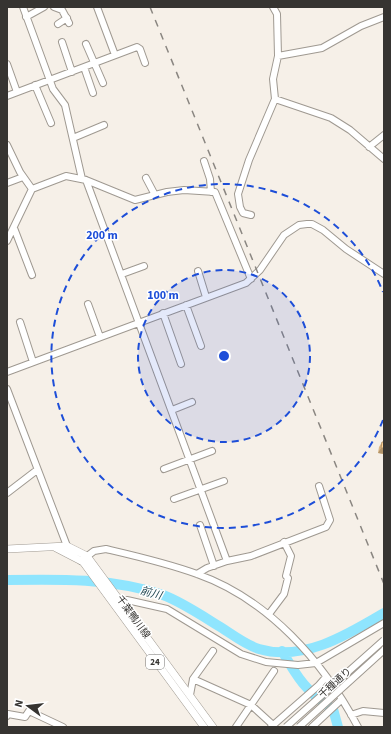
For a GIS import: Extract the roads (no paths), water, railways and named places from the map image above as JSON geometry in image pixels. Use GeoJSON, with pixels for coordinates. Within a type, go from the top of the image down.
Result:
{"type":"FeatureCollection","features":[{"type":"Feature","properties":{"kind":"main road","name":"千葉鴨川線"},"geometry":{"type":"LineString","coordinates":[[7,549],[55,548],[67,546],[99,570],[213,727]]}},
{"type":"Feature","properties":{"kind":"main road","name":"千葉鴨川線"},"geometry":{"type":"LineString","coordinates":[[55,548],[84,558],[88,568],[107,595],[204,727]]}},
{"type":"Feature","properties":{"kind":"street"},"geometry":{"type":"LineString","coordinates":[[23,7],[49,80],[53,89],[65,105],[84,179],[140,322],[227,561]]}},
{"type":"Feature","properties":{"kind":"street"},"geometry":{"type":"LineString","coordinates":[[26,17],[44,7]]}},
{"type":"Feature","properties":{"kind":"street"},"geometry":{"type":"LineString","coordinates":[[54,7],[62,10],[68,20],[58,24]]}},
{"type":"Feature","properties":{"kind":"street"},"geometry":{"type":"LineString","coordinates":[[97,7],[115,55]]}},
{"type":"Feature","properties":{"kind":"street"},"geometry":{"type":"LineString","coordinates":[[251,216],[243,213],[240,207],[238,194],[249,160],[275,99],[273,78],[278,56],[277,14],[273,7]]}},
{"type":"Feature","properties":{"kind":"street"},"geometry":{"type":"LineString","coordinates":[[278,56],[322,48],[361,26],[384,18]]}},
{"type":"Feature","properties":{"kind":"street"},"geometry":{"type":"LineString","coordinates":[[62,42],[72,72]]}},
{"type":"Feature","properties":{"kind":"street"},"geometry":{"type":"LineString","coordinates":[[86,44],[103,83]]}},
{"type":"Feature","properties":{"kind":"street"},"geometry":{"type":"LineString","coordinates":[[7,96],[137,47],[140,49],[145,63]]}},
{"type":"Feature","properties":{"kind":"street"},"geometry":{"type":"LineString","coordinates":[[7,64],[17,92]]}},
{"type":"Feature","properties":{"kind":"street"},"geometry":{"type":"LineString","coordinates":[[84,67],[93,93]]}},
{"type":"Feature","properties":{"kind":"street"},"geometry":{"type":"LineString","coordinates":[[35,85],[51,123]]}},
{"type":"Feature","properties":{"kind":"street"},"geometry":{"type":"LineString","coordinates":[[275,99],[331,118],[350,130],[384,159]]}},
{"type":"Feature","properties":{"kind":"street"},"geometry":{"type":"LineString","coordinates":[[73,138],[104,125]]}},
{"type":"Feature","properties":{"kind":"street"},"geometry":{"type":"LineString","coordinates":[[370,147],[384,135]]}},
{"type":"Feature","properties":{"kind":"street"},"geometry":{"type":"LineString","coordinates":[[7,145],[23,176],[32,189]]}},
{"type":"Feature","properties":{"kind":"street"},"geometry":{"type":"LineString","coordinates":[[204,161],[210,179],[211,192]]}},
{"type":"Feature","properties":{"kind":"street"},"geometry":{"type":"LineString","coordinates":[[7,183],[23,176]]}},
{"type":"Feature","properties":{"kind":"street"},"geometry":{"type":"LineString","coordinates":[[7,241],[32,189],[66,176],[84,179],[135,200],[184,190],[215,192],[252,279]]}},
{"type":"Feature","properties":{"kind":"street"},"geometry":{"type":"LineString","coordinates":[[146,178],[155,195]]}},
{"type":"Feature","properties":{"kind":"street"},"geometry":{"type":"LineString","coordinates":[[7,372],[246,283],[252,279],[284,235],[299,225],[312,224],[323,230],[346,249],[384,274]]}},
{"type":"Feature","properties":{"kind":"street"},"geometry":{"type":"LineString","coordinates":[[14,228],[32,275]]}},
{"type":"Feature","properties":{"kind":"street"},"geometry":{"type":"LineString","coordinates":[[122,274],[144,266]]}},
{"type":"Feature","properties":{"kind":"street"},"geometry":{"type":"LineString","coordinates":[[198,271],[206,297]]}},
{"type":"Feature","properties":{"kind":"street"},"geometry":{"type":"LineString","coordinates":[[88,304],[100,337]]}},
{"type":"Feature","properties":{"kind":"street"},"geometry":{"type":"LineString","coordinates":[[186,305],[201,346]]}},
{"type":"Feature","properties":{"kind":"street"},"geometry":{"type":"LineString","coordinates":[[163,313],[181,364]]}},
{"type":"Feature","properties":{"kind":"street"},"geometry":{"type":"LineString","coordinates":[[20,322],[33,362]]}},
{"type":"Feature","properties":{"kind":"street"},"geometry":{"type":"LineString","coordinates":[[7,389],[67,546]]}},
{"type":"Feature","properties":{"kind":"street"},"geometry":{"type":"LineString","coordinates":[[172,410],[192,402]]}},
{"type":"Feature","properties":{"kind":"street"},"geometry":{"type":"LineString","coordinates":[[164,468],[212,451]]}},
{"type":"Feature","properties":{"kind":"street"},"geometry":{"type":"LineString","coordinates":[[7,493],[37,470]]}},
{"type":"Feature","properties":{"kind":"street"},"geometry":{"type":"LineString","coordinates":[[174,499],[224,481]]}},
{"type":"Feature","properties":{"kind":"street"},"geometry":{"type":"LineString","coordinates":[[197,574],[227,561],[251,556],[284,542],[316,531],[329,524],[327,508],[319,486]]}},
{"type":"Feature","properties":{"kind":"street"},"geometry":{"type":"LineString","coordinates":[[200,525],[214,566]]}},
{"type":"Feature","properties":{"kind":"street"},"geometry":{"type":"LineString","coordinates":[[269,614],[284,594],[288,578],[286,576],[291,556],[284,542]]}},
{"type":"Feature","properties":{"kind":"street"},"geometry":{"type":"LineString","coordinates":[[84,558],[97,550],[106,549],[197,574],[230,590],[269,614],[293,637],[316,663],[352,715],[358,727]]}},
{"type":"Feature","properties":{"kind":"street"},"geometry":{"type":"LineString","coordinates":[[121,600],[128,600],[167,610],[242,654],[266,662],[298,665],[316,663],[384,622]]}},
{"type":"Feature","properties":{"kind":"street","name":"千種通り"},"geometry":{"type":"LineString","coordinates":[[286,727],[384,640]]}},
{"type":"Feature","properties":{"kind":"street","name":"千種通り"},"geometry":{"type":"LineString","coordinates":[[299,727],[384,650]]}},
{"type":"Feature","properties":{"kind":"street"},"geometry":{"type":"LineString","coordinates":[[190,695],[193,679],[213,651]]}},
{"type":"Feature","properties":{"kind":"street"},"geometry":{"type":"LineString","coordinates":[[236,727],[274,671]]}},
{"type":"Feature","properties":{"kind":"street"},"geometry":{"type":"LineString","coordinates":[[193,679],[251,705],[272,726],[319,686],[326,677]]}},
{"type":"Feature","properties":{"kind":"street"},"geometry":{"type":"LineString","coordinates":[[312,727],[341,700]]}},
{"type":"Feature","properties":{"kind":"street"},"geometry":{"type":"LineString","coordinates":[[7,716],[8,714],[25,717],[29,711],[55,725],[63,727]]}},
{"type":"Feature","properties":{"kind":"street"},"geometry":{"type":"LineString","coordinates":[[352,715],[363,711],[384,713]]}},
{"type":"Feature","properties":{"kind":"waterway","name":"前川"},"geometry":{"type":"LineString","coordinates":[[7,580],[86,581],[125,585],[144,589],[178,602],[249,645],[259,649],[275,652],[292,652],[324,644],[355,630],[384,613]]}},
{"type":"Feature","properties":{"kind":"waterway","name":"前川"},"geometry":{"type":"LineString","coordinates":[[282,651],[303,684],[316,697],[333,709],[338,727]]}},
{"type":"Feature","properties":{"kind":"railway"},"geometry":{"type":"LineString","coordinates":[[150,7],[384,584]]}}]}
